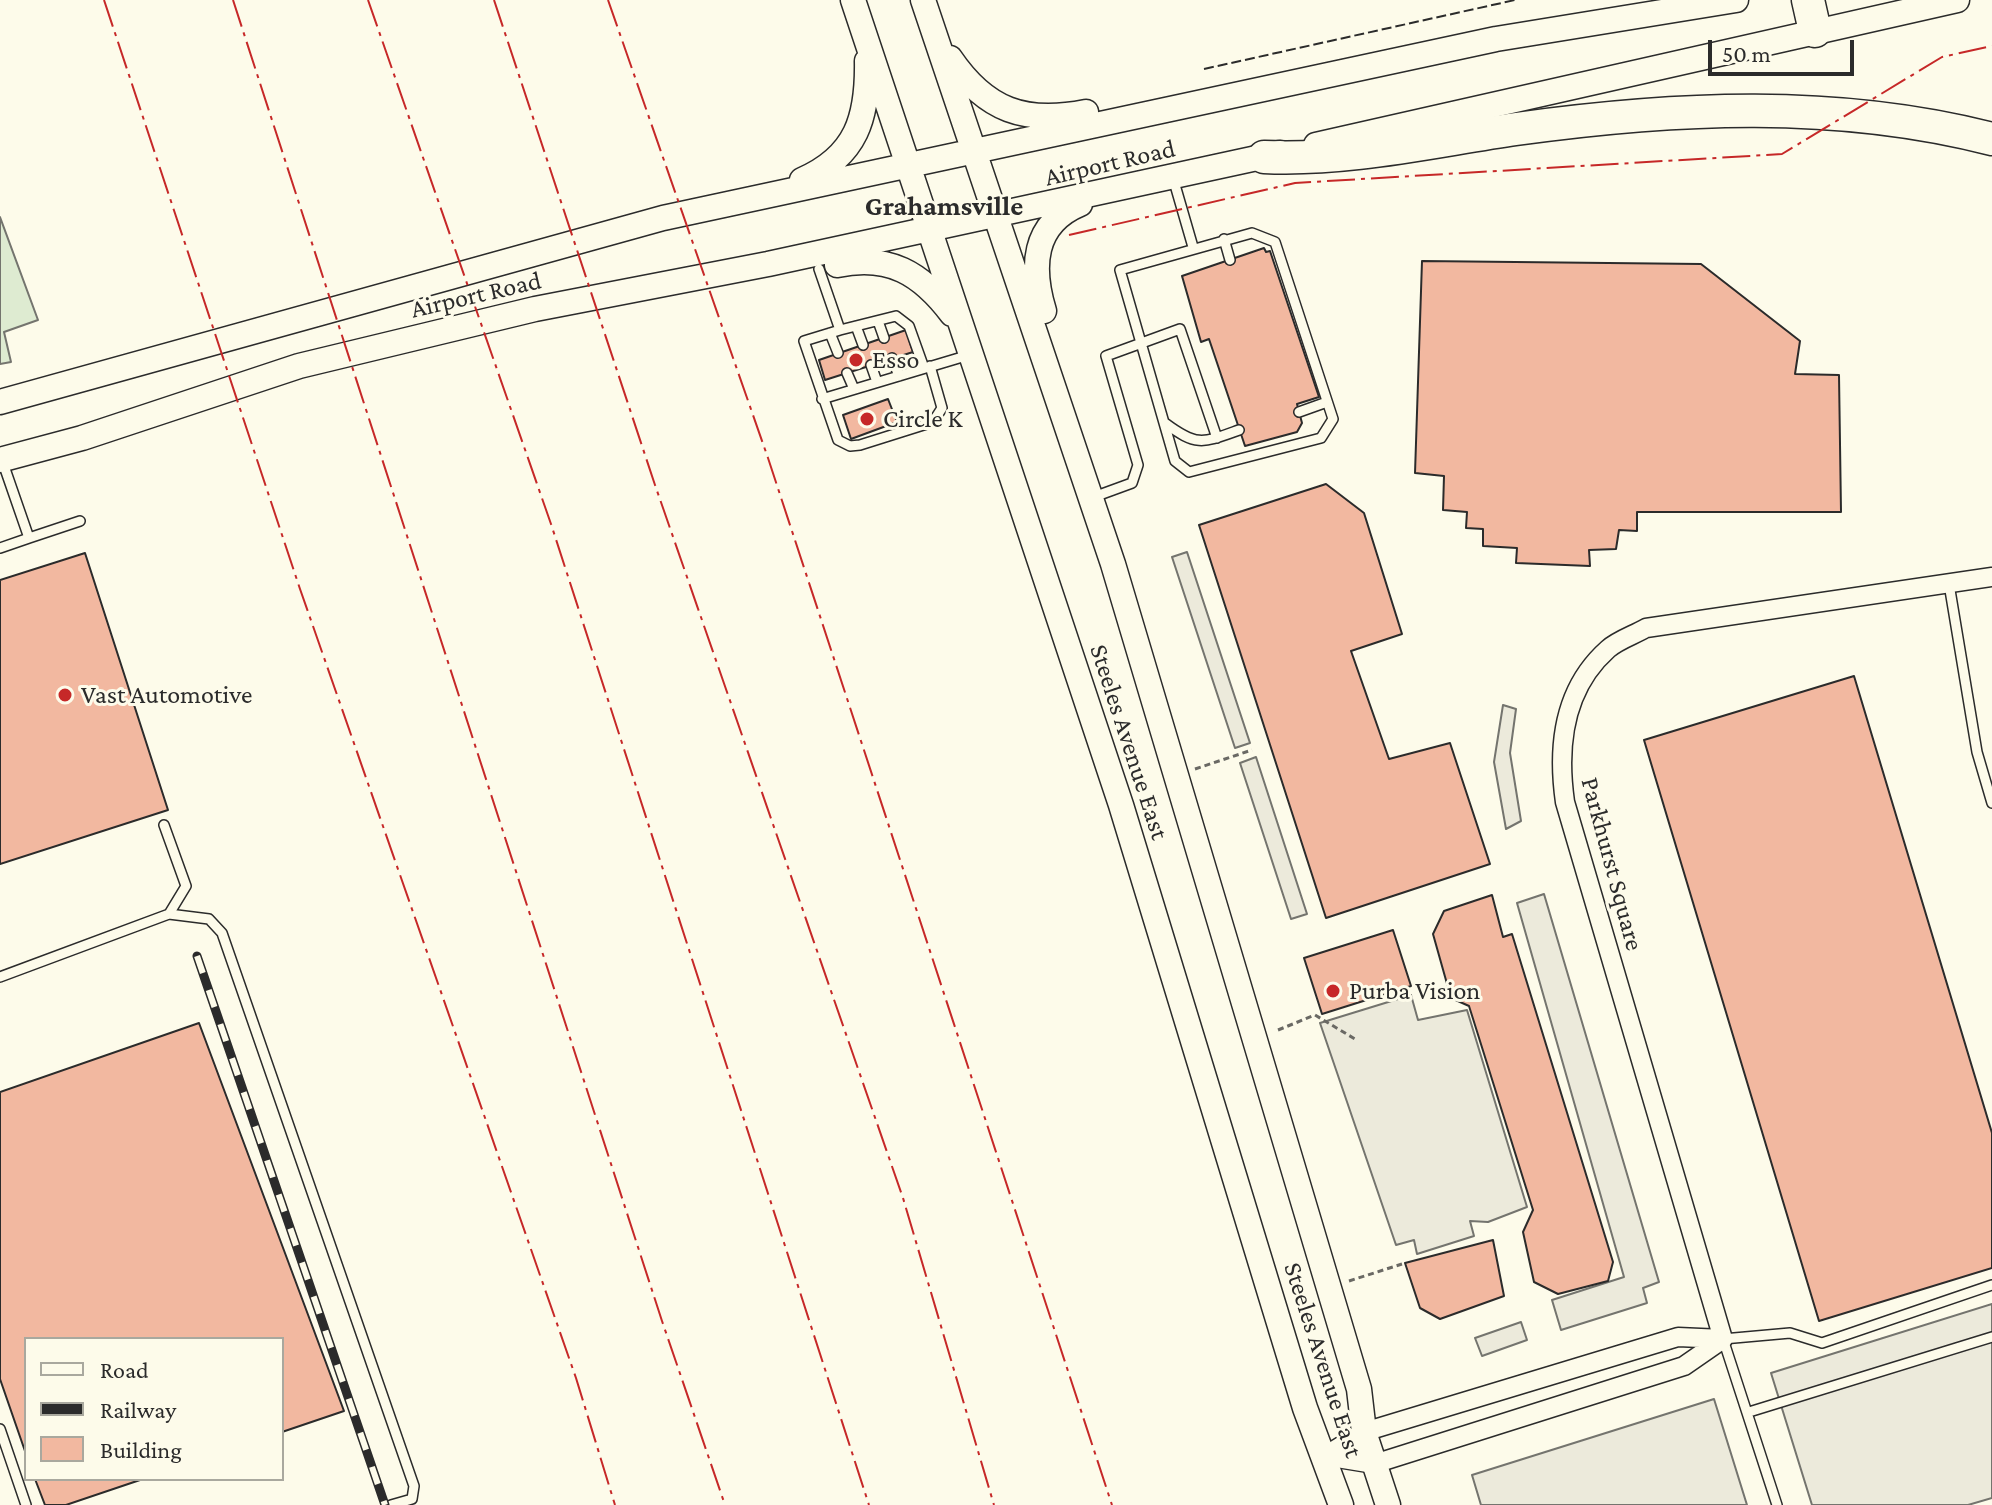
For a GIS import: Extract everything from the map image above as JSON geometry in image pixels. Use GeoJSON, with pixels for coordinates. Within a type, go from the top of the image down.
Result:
{"type":"FeatureCollection","features":[{"type":"Feature","properties":{"kind":"highway"},"geometry":{"type":"LineString","coordinates":[[1264,157],[1316,160],[1591,120],[1665,112],[1735,110],[1843,114],[1934,126],[1992,139]]}},
{"type":"Feature","properties":{"kind":"main road","name":"Steeles Avenue East"},"geometry":{"type":"LineString","coordinates":[[853,0],[1134,848],[1305,1408],[1341,1505]]}},
{"type":"Feature","properties":{"kind":"main road","name":"Steeles Avenue East"},"geometry":{"type":"LineString","coordinates":[[923,0],[1091,498],[1359,1389],[1364,1432],[1388,1505]]}},
{"type":"Feature","properties":{"kind":"main road","name":"Airport Road"},"geometry":{"type":"LineString","coordinates":[[0,402],[344,308],[592,235],[1496,39],[1736,0]]}},
{"type":"Feature","properties":{"kind":"main road","name":"Airport Road"},"geometry":{"type":"LineString","coordinates":[[1,460],[82,438],[299,366],[535,309],[768,264],[1173,178],[1812,16],[1957,0]]}},
{"type":"Feature","properties":{"kind":"main road"},"geometry":{"type":"LineString","coordinates":[[936,36],[966,81],[1015,114],[1059,117],[1154,97],[1187,105]]}},
{"type":"Feature","properties":{"kind":"main road"},"geometry":{"type":"LineString","coordinates":[[763,197],[822,171],[833,163],[853,136],[868,100],[867,39]]}},
{"type":"Feature","properties":{"kind":"main road"},"geometry":{"type":"LineString","coordinates":[[1045,362],[1051,332],[1034,271],[1040,247],[1061,213],[1120,190]]}},
{"type":"Feature","properties":{"kind":"main road"},"geometry":{"type":"LineString","coordinates":[[768,264],[803,273],[880,261],[930,288],[968,344]]}},
{"type":"Feature","properties":{"kind":"street","name":"Parkhurst Square"},"geometry":{"type":"LineString","coordinates":[[1723,1339],[1565,802],[1559,765],[1564,720],[1584,680],[1609,648],[1646,628],[1992,577]]}},
{"type":"Feature","properties":{"kind":"street"},"geometry":{"type":"LineString","coordinates":[[1325,1456],[1364,1432],[1678,1337],[1723,1339]]}},
{"type":"Feature","properties":{"kind":"street"},"geometry":{"type":"LineString","coordinates":[[1325,1456],[1374,1464],[1684,1366],[1723,1339]]}},
{"type":"Feature","properties":{"kind":"lane"},"geometry":{"type":"LineString","coordinates":[[1173,178],[1193,247]]}},
{"type":"Feature","properties":{"kind":"lane"},"geometry":{"type":"LineString","coordinates":[[1252,233],[1275,242],[1333,419],[1321,438],[1189,472],[1175,461],[1120,270],[1224,239],[1252,233]]}},
{"type":"Feature","properties":{"kind":"lane"},"geometry":{"type":"LineString","coordinates":[[1224,239],[1230,260]]}},
{"type":"Feature","properties":{"kind":"lane"},"geometry":{"type":"LineString","coordinates":[[819,269],[838,353]]}},
{"type":"Feature","properties":{"kind":"lane"},"geometry":{"type":"LineString","coordinates":[[896,316],[909,326],[941,398],[939,416],[933,422],[860,445],[850,446],[838,440],[804,341],[856,326],[896,316]]}},
{"type":"Feature","properties":{"kind":"lane"},"geometry":{"type":"LineString","coordinates":[[878,321],[884,338]]}},
{"type":"Feature","properties":{"kind":"lane"},"geometry":{"type":"LineString","coordinates":[[856,326],[863,345]]}},
{"type":"Feature","properties":{"kind":"lane"},"geometry":{"type":"LineString","coordinates":[[1091,498],[1132,483],[1138,465],[1106,356],[1180,329],[1217,438]]}},
{"type":"Feature","properties":{"kind":"lane"},"geometry":{"type":"LineString","coordinates":[[822,399],[927,367],[968,344]]}},
{"type":"Feature","properties":{"kind":"lane"},"geometry":{"type":"LineString","coordinates":[[892,358],[899,376]]}},
{"type":"Feature","properties":{"kind":"lane"},"geometry":{"type":"LineString","coordinates":[[871,365],[877,382]]}},
{"type":"Feature","properties":{"kind":"lane"},"geometry":{"type":"LineString","coordinates":[[847,373],[854,389]]}},
{"type":"Feature","properties":{"kind":"lane"},"geometry":{"type":"LineString","coordinates":[[1299,412],[1327,402]]}},
{"type":"Feature","properties":{"kind":"lane"},"geometry":{"type":"LineString","coordinates":[[1165,423],[1185,438],[1201,443],[1239,430]]}},
{"type":"Feature","properties":{"kind":"lane"},"geometry":{"type":"LineString","coordinates":[[1,460],[29,538]]}},
{"type":"Feature","properties":{"kind":"lane"},"geometry":{"type":"LineString","coordinates":[[0,548],[80,521]]}},
{"type":"Feature","properties":{"kind":"lane"},"geometry":{"type":"LineString","coordinates":[[1949,584],[1977,752],[1992,803]]}},
{"type":"Feature","properties":{"kind":"lane"},"geometry":{"type":"LineString","coordinates":[[164,825],[186,886],[169,914]]}},
{"type":"Feature","properties":{"kind":"lane"},"geometry":{"type":"LineString","coordinates":[[0,977],[169,914],[209,919],[222,933],[414,1486],[412,1499],[391,1505]]}},
{"type":"Feature","properties":{"kind":"lane"},"geometry":{"type":"LineString","coordinates":[[1777,1505],[1723,1339],[1790,1333],[1822,1343],[1992,1285]]}},
{"type":"Feature","properties":{"kind":"lane"},"geometry":{"type":"LineString","coordinates":[[1749,1412],[1992,1337]]}},
{"type":"Feature","properties":{"kind":"lane"},"geometry":{"type":"LineString","coordinates":[[0,1429],[26,1505]]}},
{"type":"Feature","properties":{"kind":"path"},"geometry":{"type":"LineString","coordinates":[[1193,770],[1252,750]]}},
{"type":"Feature","properties":{"kind":"path"},"geometry":{"type":"LineString","coordinates":[[1278,1030],[1315,1015],[1355,1039]]}},
{"type":"Feature","properties":{"kind":"path"},"geometry":{"type":"LineString","coordinates":[[1343,1282],[1402,1264]]}},
{"type":"Feature","properties":{"kind":"green space"},"geometry":{"type":"Polygon","coordinates":[[[0,217],[38,320],[4,332],[11,362],[0,364],[0,217]]]}},
{"type":"Feature","properties":{"kind":"shaded area"},"geometry":{"type":"Polygon","coordinates":[[[1187,552],[1250,743],[1235,748],[1172,557],[1187,552]]]}},
{"type":"Feature","properties":{"kind":"shaded area"},"geometry":{"type":"Polygon","coordinates":[[[1503,705],[1516,709],[1510,753],[1521,821],[1506,829],[1494,762],[1503,705]]]}},
{"type":"Feature","properties":{"kind":"shaded area"},"geometry":{"type":"Polygon","coordinates":[[[1256,757],[1307,914],[1291,919],[1240,763],[1256,757]]]}},
{"type":"Feature","properties":{"kind":"shaded area"},"geometry":{"type":"Polygon","coordinates":[[[1544,894],[1659,1282],[1643,1288],[1647,1303],[1561,1330],[1552,1300],[1624,1277],[1517,903],[1544,894]]]}},
{"type":"Feature","properties":{"kind":"shaded area"},"geometry":{"type":"Polygon","coordinates":[[[1411,995],[1418,1020],[1467,1010],[1527,1207],[1488,1222],[1470,1221],[1474,1236],[1417,1254],[1414,1240],[1396,1245],[1320,1023],[1411,995]]]}},
{"type":"Feature","properties":{"kind":"shaded area"},"geometry":{"type":"Polygon","coordinates":[[[1992,1304],[1992,1498],[1968,1505],[1812,1505],[1771,1373],[1992,1304]]]}},
{"type":"Feature","properties":{"kind":"shaded area"},"geometry":{"type":"Polygon","coordinates":[[[1521,1322],[1527,1340],[1482,1356],[1475,1338],[1521,1322]]]}},
{"type":"Feature","properties":{"kind":"shaded area"},"geometry":{"type":"Polygon","coordinates":[[[1714,1399],[1747,1505],[1481,1505],[1472,1475],[1714,1399]]]}},
{"type":"Feature","properties":{"kind":"building"},"geometry":{"type":"Polygon","coordinates":[[[1264,248],[1266,252],[1270,251],[1319,397],[1297,404],[1302,423],[1297,432],[1245,446],[1209,339],[1201,342],[1182,276],[1264,248]]]}},
{"type":"Feature","properties":{"kind":"building"},"geometry":{"type":"Polygon","coordinates":[[[1422,261],[1701,264],[1800,341],[1795,374],[1839,375],[1841,512],[1637,512],[1637,531],[1619,530],[1616,549],[1589,550],[1590,566],[1516,563],[1517,548],[1483,546],[1483,529],[1466,528],[1467,512],[1443,510],[1444,476],[1415,473],[1422,261]]]}},
{"type":"Feature","properties":{"kind":"building"},"geometry":{"type":"Polygon","coordinates":[[[906,330],[913,352],[825,380],[819,360],[906,330]]]}},
{"type":"Feature","properties":{"kind":"building"},"geometry":{"type":"Polygon","coordinates":[[[888,399],[897,422],[851,439],[843,415],[888,399]]]}},
{"type":"Feature","properties":{"kind":"building"},"geometry":{"type":"Polygon","coordinates":[[[1326,484],[1364,513],[1402,634],[1351,651],[1389,759],[1450,743],[1490,864],[1326,918],[1199,525],[1326,484]]]}},
{"type":"Feature","properties":{"kind":"building","name":"Vast Automotive"},"geometry":{"type":"Polygon","coordinates":[[[85,553],[168,810],[0,864],[0,580],[85,553]]]}},
{"type":"Feature","properties":{"kind":"building"},"geometry":{"type":"Polygon","coordinates":[[[1854,676],[1992,1133],[1992,1268],[1819,1321],[1644,740],[1854,676]]]}},
{"type":"Feature","properties":{"kind":"building"},"geometry":{"type":"Polygon","coordinates":[[[1492,895],[1503,937],[1512,934],[1613,1262],[1608,1281],[1558,1294],[1534,1282],[1523,1232],[1533,1210],[1469,1006],[1451,998],[1433,934],[1444,911],[1492,895]]]}},
{"type":"Feature","properties":{"kind":"building"},"geometry":{"type":"Polygon","coordinates":[[[1393,930],[1411,986],[1322,1014],[1304,958],[1393,930]]]}},
{"type":"Feature","properties":{"kind":"building"},"geometry":{"type":"Polygon","coordinates":[[[199,1023],[344,1411],[284,1431],[284,1337],[24,1337],[24,1448],[0,1379],[0,1092],[199,1023]]]}},
{"type":"Feature","properties":{"kind":"building"},"geometry":{"type":"Polygon","coordinates":[[[1493,1240],[1504,1296],[1440,1319],[1420,1308],[1405,1263],[1493,1240]]]}},
{"type":"Feature","properties":{"kind":"building"},"geometry":{"type":"Polygon","coordinates":[[[36,1481],[137,1481],[66,1505],[45,1505],[36,1481]]]}},
{"type":"Feature","properties":{"kind":"railway"},"geometry":{"type":"LineString","coordinates":[[197,956],[385,1505]]}},
{"type":"Feature","properties":{"kind":"fence"},"geometry":{"type":"LineString","coordinates":[[1204,69],[1515,0]]}},
{"type":"Feature","properties":{"kind":"power"},"geometry":{"type":"LineString","coordinates":[[104,0],[300,589],[576,1378],[615,1505]]}},
{"type":"Feature","properties":{"kind":"power"},"geometry":{"type":"LineString","coordinates":[[233,0],[662,1321],[725,1505]]}},
{"type":"Feature","properties":{"kind":"power"},"geometry":{"type":"LineString","coordinates":[[368,0],[551,524],[869,1505]]}},
{"type":"Feature","properties":{"kind":"power"},"geometry":{"type":"LineString","coordinates":[[494,0],[655,485],[903,1198],[994,1505]]}},
{"type":"Feature","properties":{"kind":"power"},"geometry":{"type":"LineString","coordinates":[[608,0],[768,458],[1112,1505]]}},
{"type":"Feature","properties":{"kind":"power"},"geometry":{"type":"LineString","coordinates":[[1069,235],[1295,183],[1782,154],[1942,57],[1992,46]]}},
{"type":"Feature","properties":{"kind":"place","name":"Esso"},"geometry":{"type":"Point","coordinates":[856,360]}},
{"type":"Feature","properties":{"kind":"place","name":"Circle K"},"geometry":{"type":"Point","coordinates":[867,419]}},
{"type":"Feature","properties":{"kind":"place","name":"Vast Automotive"},"geometry":{"type":"Point","coordinates":[65,695]}},
{"type":"Feature","properties":{"kind":"place","name":"Purba Vision"},"geometry":{"type":"Point","coordinates":[1333,991]}},
{"type":"Feature","properties":{"kind":"district","name":"Grahamsville"},"geometry":{"type":"Point","coordinates":[944,206]}}]}
